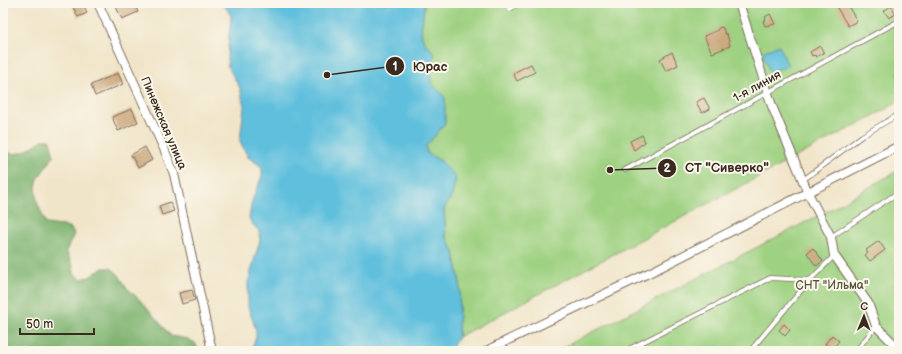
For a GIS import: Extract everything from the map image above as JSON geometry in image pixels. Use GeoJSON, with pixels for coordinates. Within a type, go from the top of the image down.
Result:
{"type":"FeatureCollection","features":[{"type":"Feature","properties":{"kind":"street","name":"Пинежская улица"},"geometry":{"type":"LineString","coordinates":[[98,3],[166,151],[174,174],[212,351]]}},
{"type":"Feature","properties":{"kind":"street"},"geometry":{"type":"LineString","coordinates":[[739,3],[768,92],[808,193],[831,236],[834,255],[868,303],[876,326],[899,349]]}},
{"type":"Feature","properties":{"kind":"street"},"geometry":{"type":"LineString","coordinates":[[487,351],[659,268],[899,146]]}},
{"type":"Feature","properties":{"kind":"lane"},"geometry":{"type":"LineString","coordinates":[[510,9],[520,3]]}},
{"type":"Feature","properties":{"kind":"lane","name":"1-я линия"},"geometry":{"type":"LineString","coordinates":[[625,170],[899,21]]}},
{"type":"Feature","properties":{"kind":"lane"},"geometry":{"type":"LineString","coordinates":[[803,180],[862,136],[899,114]]}},
{"type":"Feature","properties":{"kind":"lane"},"geometry":{"type":"LineString","coordinates":[[831,236],[899,192]]}},
{"type":"Feature","properties":{"kind":"lane"},"geometry":{"type":"LineString","coordinates":[[750,351],[810,280],[834,255]]}},
{"type":"Feature","properties":{"kind":"lane"},"geometry":{"type":"LineString","coordinates":[[624,351],[770,278],[810,280]]}},
{"type":"Feature","properties":{"kind":"lane"},"geometry":{"type":"LineString","coordinates":[[856,351],[876,326]]}},
{"type":"Feature","properties":{"kind":"green space"},"geometry":{"type":"Polygon","coordinates":[[[424,3],[899,3],[899,102],[458,337],[460,283],[454,252],[446,236],[444,209],[452,195],[441,161],[427,153],[426,146],[445,124],[431,83],[430,68],[435,53],[424,41],[421,31],[424,3]]]}},
{"type":"Feature","properties":{"kind":"green space"},"geometry":{"type":"Polygon","coordinates":[[[42,140],[50,140],[54,156],[38,178],[36,187],[37,202],[46,224],[70,227],[74,234],[66,251],[73,266],[74,274],[81,279],[89,277],[103,268],[111,268],[118,274],[127,288],[139,299],[171,336],[188,339],[195,343],[199,351],[3,351],[3,150],[14,154],[23,152],[42,140]]]}},
{"type":"Feature","properties":{"kind":"green space","name":"СНТ \"Ильма\""},"geometry":{"type":"Polygon","coordinates":[[[899,170],[899,351],[556,351],[831,209],[899,170]]]}},
{"type":"Feature","properties":{"kind":"water"},"geometry":{"type":"Polygon","coordinates":[[[220,3],[424,3],[421,31],[422,36],[428,47],[435,53],[430,68],[431,83],[445,97],[445,124],[426,146],[427,153],[441,161],[456,178],[452,195],[444,209],[446,236],[454,252],[460,283],[458,337],[450,351],[250,351],[256,338],[256,330],[248,307],[248,282],[260,240],[259,231],[249,218],[252,201],[262,176],[262,167],[248,157],[240,141],[244,106],[240,88],[228,67],[227,58],[231,16],[227,9],[220,3]]]}},
{"type":"Feature","properties":{"kind":"water"},"geometry":{"type":"Polygon","coordinates":[[[779,45],[788,66],[770,72],[762,52],[779,45]]]}},
{"type":"Feature","properties":{"kind":"building"},"geometry":{"type":"Polygon","coordinates":[[[83,3],[87,13],[78,17],[73,7],[83,3]]]}},
{"type":"Feature","properties":{"kind":"building"},"geometry":{"type":"Polygon","coordinates":[[[114,3],[134,3],[138,12],[122,19],[114,3]]]}},
{"type":"Feature","properties":{"kind":"building"},"geometry":{"type":"Polygon","coordinates":[[[846,3],[857,21],[848,26],[837,8],[846,3]]]}},
{"type":"Feature","properties":{"kind":"building"},"geometry":{"type":"Polygon","coordinates":[[[891,6],[896,14],[889,18],[884,11],[891,6]]]}},
{"type":"Feature","properties":{"kind":"building"},"geometry":{"type":"Polygon","coordinates":[[[770,14],[775,24],[765,26],[763,21],[766,19],[765,17],[770,14]]]}},
{"type":"Feature","properties":{"kind":"building"},"geometry":{"type":"Polygon","coordinates":[[[720,27],[723,28],[725,34],[727,34],[730,46],[712,53],[704,36],[716,31],[720,27]]]}},
{"type":"Feature","properties":{"kind":"building"},"geometry":{"type":"Polygon","coordinates":[[[820,46],[824,53],[816,57],[815,55],[812,56],[810,52],[820,46]]]}},
{"type":"Feature","properties":{"kind":"building"},"geometry":{"type":"Polygon","coordinates":[[[672,52],[678,65],[666,71],[660,59],[672,52]]]}},
{"type":"Feature","properties":{"kind":"building"},"geometry":{"type":"Polygon","coordinates":[[[531,64],[535,72],[517,81],[513,73],[531,64]]]}},
{"type":"Feature","properties":{"kind":"building"},"geometry":{"type":"Polygon","coordinates":[[[118,73],[123,84],[95,96],[91,85],[118,73]]]}},
{"type":"Feature","properties":{"kind":"building"},"geometry":{"type":"Polygon","coordinates":[[[704,98],[710,109],[702,113],[696,102],[704,98]]]}},
{"type":"Feature","properties":{"kind":"building"},"geometry":{"type":"Polygon","coordinates":[[[132,109],[138,122],[118,131],[112,117],[132,109]]]}},
{"type":"Feature","properties":{"kind":"building"},"geometry":{"type":"Polygon","coordinates":[[[642,135],[645,142],[634,150],[630,141],[642,135]]]}},
{"type":"Feature","properties":{"kind":"building"},"geometry":{"type":"Polygon","coordinates":[[[145,147],[152,160],[138,168],[131,155],[145,147]]]}},
{"type":"Feature","properties":{"kind":"building"},"geometry":{"type":"Polygon","coordinates":[[[170,202],[174,211],[162,215],[159,206],[170,202]]]}},
{"type":"Feature","properties":{"kind":"building"},"geometry":{"type":"Polygon","coordinates":[[[879,241],[885,250],[870,261],[865,255],[868,253],[866,250],[879,241]]]}},
{"type":"Feature","properties":{"kind":"building"},"geometry":{"type":"Polygon","coordinates":[[[813,248],[823,261],[816,266],[807,253],[813,248]]]}},
{"type":"Feature","properties":{"kind":"building"},"geometry":{"type":"Polygon","coordinates":[[[192,290],[195,300],[182,304],[179,293],[192,290]]]}},
{"type":"Feature","properties":{"kind":"building"},"geometry":{"type":"Polygon","coordinates":[[[784,324],[790,330],[785,336],[779,330],[784,324]]]}},
{"type":"Feature","properties":{"kind":"building"},"geometry":{"type":"Polygon","coordinates":[[[832,335],[839,341],[832,349],[825,344],[832,335]]]}},
{"type":"Feature","properties":{"kind":"place","name":"Юрас"},"geometry":{"type":"Point","coordinates":[327,75]}},
{"type":"Feature","properties":{"kind":"place","name":"СТ \"Сиверко\""},"geometry":{"type":"Point","coordinates":[610,170]}}]}
